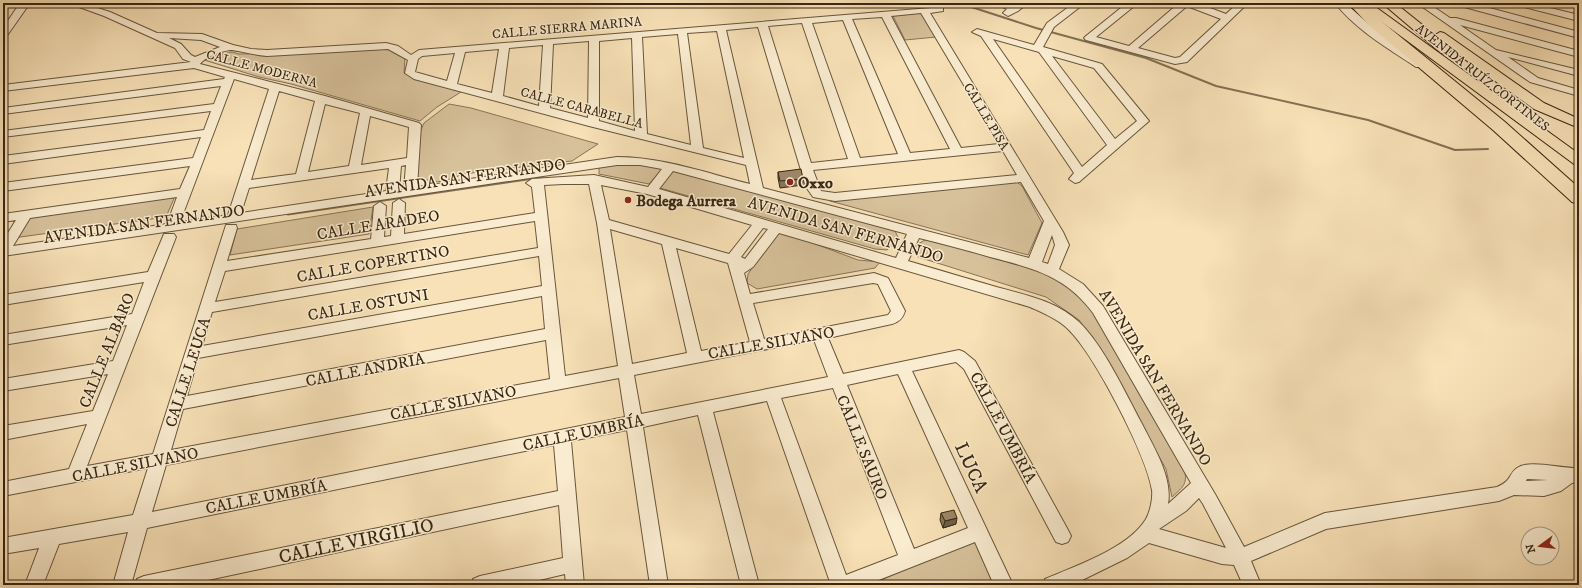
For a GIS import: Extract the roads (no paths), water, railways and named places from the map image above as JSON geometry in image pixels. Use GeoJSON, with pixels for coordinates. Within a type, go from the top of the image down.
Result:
{"type":"FeatureCollection","features":[{"type":"Feature","properties":{"kind":"highway"},"geometry":{"type":"LineString","coordinates":[[1355,3],[1376,24],[1499,126],[1579,198]]}},
{"type":"Feature","properties":{"kind":"main road","name":"AVENIDA RUÍZ CORTINES"},"geometry":{"type":"LineString","coordinates":[[1362,3],[1521,117],[1579,161]]}},
{"type":"Feature","properties":{"kind":"main road","name":"AVENIDA RUÍZ CORTINES"},"geometry":{"type":"LineString","coordinates":[[1388,3],[1579,150]]}},
{"type":"Feature","properties":{"kind":"main road"},"geometry":{"type":"LineString","coordinates":[[1392,3],[1539,106],[1579,124]]}},
{"type":"Feature","properties":{"kind":"street"},"geometry":{"type":"LineString","coordinates":[[3,35],[25,3]]}},
{"type":"Feature","properties":{"kind":"street"},"geometry":{"type":"LineString","coordinates":[[75,3],[107,14],[152,36],[178,46],[187,57],[195,63],[200,57],[226,49]]}},
{"type":"Feature","properties":{"kind":"street"},"geometry":{"type":"LineString","coordinates":[[999,3],[1012,11],[1023,3]]}},
{"type":"Feature","properties":{"kind":"street"},"geometry":{"type":"LineString","coordinates":[[1080,3],[1050,25],[1044,32],[1043,50],[1113,145]]}},
{"type":"Feature","properties":{"kind":"street"},"geometry":{"type":"LineString","coordinates":[[1133,3],[1089,38],[1175,62],[1183,60],[1243,3]]}},
{"type":"Feature","properties":{"kind":"street"},"geometry":{"type":"LineString","coordinates":[[1130,50],[1184,3]]}},
{"type":"Feature","properties":{"kind":"street"},"geometry":{"type":"LineString","coordinates":[[1189,3],[1226,18]]}},
{"type":"Feature","properties":{"kind":"street"},"geometry":{"type":"LineString","coordinates":[[1340,3],[1347,12],[1391,46],[1445,82]]}},
{"type":"Feature","properties":{"kind":"street"},"geometry":{"type":"LineString","coordinates":[[1422,3],[1534,80],[1579,93]]}},
{"type":"Feature","properties":{"kind":"street"},"geometry":{"type":"LineString","coordinates":[[1460,3],[1579,35]]}},
{"type":"Feature","properties":{"kind":"street"},"geometry":{"type":"LineString","coordinates":[[1519,3],[1579,18]]}},
{"type":"Feature","properties":{"kind":"street","name":"CALLE SIERRA MARINA"},"geometry":{"type":"LineString","coordinates":[[413,58],[422,52],[940,9]]}},
{"type":"Feature","properties":{"kind":"street","name":"CALLE PISA"},"geometry":{"type":"LineString","coordinates":[[924,10],[1057,232],[1062,244],[1052,271]]}},
{"type":"Feature","properties":{"kind":"street"},"geometry":{"type":"LineString","coordinates":[[885,14],[957,151]]}},
{"type":"Feature","properties":{"kind":"street"},"geometry":{"type":"LineString","coordinates":[[846,17],[905,156]]}},
{"type":"Feature","properties":{"kind":"street"},"geometry":{"type":"LineString","coordinates":[[1443,18],[1579,54]]}},
{"type":"Feature","properties":{"kind":"street"},"geometry":{"type":"LineString","coordinates":[[806,20],[855,161]]}},
{"type":"Feature","properties":{"kind":"street"},"geometry":{"type":"LineString","coordinates":[[762,24],[815,193],[827,197],[835,197],[1024,178]]}},
{"type":"Feature","properties":{"kind":"street"},"geometry":{"type":"LineString","coordinates":[[721,27],[757,189]]}},
{"type":"Feature","properties":{"kind":"street"},"geometry":{"type":"LineString","coordinates":[[682,30],[698,151]]}},
{"type":"Feature","properties":{"kind":"street"},"geometry":{"type":"LineString","coordinates":[[981,33],[1043,50],[1098,66],[1143,121],[1113,145],[1078,177],[981,33]]}},
{"type":"Feature","properties":{"kind":"street"},"geometry":{"type":"LineString","coordinates":[[637,34],[641,136]]}},
{"type":"Feature","properties":{"kind":"street"},"geometry":{"type":"LineString","coordinates":[[152,36],[202,37],[226,49],[267,53],[386,46],[395,47],[405,56],[413,58]]}},
{"type":"Feature","properties":{"kind":"street"},"geometry":{"type":"LineString","coordinates":[[593,124],[594,38]]}},
{"type":"Feature","properties":{"kind":"street"},"geometry":{"type":"LineString","coordinates":[[544,111],[548,41]]}},
{"type":"Feature","properties":{"kind":"street"},"geometry":{"type":"LineString","coordinates":[[497,99],[504,45]]}},
{"type":"Feature","properties":{"kind":"street"},"geometry":{"type":"LineString","coordinates":[[218,70],[226,49]]}},
{"type":"Feature","properties":{"kind":"street"},"geometry":{"type":"LineString","coordinates":[[451,86],[461,49]]}},
{"type":"Feature","properties":{"kind":"street"},"geometry":{"type":"LineString","coordinates":[[1489,49],[1579,73]]}},
{"type":"Feature","properties":{"kind":"street","name":"CALLE CARABELLA"},"geometry":{"type":"LineString","coordinates":[[413,58],[410,71],[413,75],[497,99],[698,151],[736,172],[751,163]]}},
{"type":"Feature","properties":{"kind":"street","name":"CALLE MODERNA"},"geometry":{"type":"LineString","coordinates":[[3,88],[195,63],[218,70],[229,78],[275,86],[415,125],[412,161]]}},
{"type":"Feature","properties":{"kind":"street"},"geometry":{"type":"LineString","coordinates":[[3,111],[229,78]]}},
{"type":"Feature","properties":{"kind":"street","name":"CALLE ALBARO"},"geometry":{"type":"LineString","coordinates":[[75,476],[138,318],[229,78]]}},
{"type":"Feature","properties":{"kind":"street","name":"CALLE LEUCA"},"geometry":{"type":"LineString","coordinates":[[122,585],[159,458],[193,353],[243,185],[275,86]]}},
{"type":"Feature","properties":{"kind":"street"},"geometry":{"type":"LineString","coordinates":[[301,177],[321,98]]}},
{"type":"Feature","properties":{"kind":"street"},"geometry":{"type":"LineString","coordinates":[[3,134],[217,107]]}},
{"type":"Feature","properties":{"kind":"street"},"geometry":{"type":"LineString","coordinates":[[354,169],[366,111]]}},
{"type":"Feature","properties":{"kind":"street"},"geometry":{"type":"LineString","coordinates":[[1499,126],[1579,202]]}},
{"type":"Feature","properties":{"kind":"street"},"geometry":{"type":"LineString","coordinates":[[3,160],[207,133]]}},
{"type":"Feature","properties":{"kind":"street"},"geometry":{"type":"LineString","coordinates":[[806,167],[957,151],[1006,148]]}},
{"type":"Feature","properties":{"kind":"street"},"geometry":{"type":"LineString","coordinates":[[3,187],[197,161]]}},
{"type":"Feature","properties":{"kind":"street"},"geometry":{"type":"LineString","coordinates":[[243,185],[412,161],[410,193]]}},
{"type":"Feature","properties":{"kind":"street","name":"AVENIDA SAN FERNANDO"},"geometry":{"type":"LineString","coordinates":[[232,223],[380,206],[410,193],[612,162],[640,161],[670,167],[736,172],[757,189],[1034,264],[1074,282],[1090,297],[1200,484],[1240,557],[1252,585]]}},
{"type":"Feature","properties":{"kind":"street"},"geometry":{"type":"LineString","coordinates":[[395,164],[397,237]]}},
{"type":"Feature","properties":{"kind":"street"},"geometry":{"type":"LineString","coordinates":[[651,191],[670,167]]}},
{"type":"Feature","properties":{"kind":"street"},"geometry":{"type":"LineString","coordinates":[[594,180],[603,224],[627,369],[659,585]]}},
{"type":"Feature","properties":{"kind":"street","name":"AVENIDA SAN FERNANDO"},"geometry":{"type":"LineString","coordinates":[[3,252],[171,232],[396,199],[538,182],[594,180],[621,183],[901,262],[1035,303],[1060,315],[1075,327],[1089,344],[1145,445],[1153,463],[1161,492],[1150,528]]}},
{"type":"Feature","properties":{"kind":"street"},"geometry":{"type":"LineString","coordinates":[[538,182],[558,382]]}},
{"type":"Feature","properties":{"kind":"street"},"geometry":{"type":"LineString","coordinates":[[3,218],[186,192]]}},
{"type":"Feature","properties":{"kind":"street"},"geometry":{"type":"LineString","coordinates":[[377,241],[380,206]]}},
{"type":"Feature","properties":{"kind":"street"},"geometry":{"type":"LineString","coordinates":[[3,252],[26,215]]}},
{"type":"Feature","properties":{"kind":"street","name":"CALLE ARADEO"},"geometry":{"type":"LineString","coordinates":[[219,267],[397,237],[541,216]]}},
{"type":"Feature","properties":{"kind":"street"},"geometry":{"type":"LineString","coordinates":[[733,258],[762,222]]}},
{"type":"Feature","properties":{"kind":"street"},"geometry":{"type":"LineString","coordinates":[[1034,264],[1050,222]]}},
{"type":"Feature","properties":{"kind":"street"},"geometry":{"type":"LineString","coordinates":[[603,224],[733,258],[748,264]]}},
{"type":"Feature","properties":{"kind":"street"},"geometry":{"type":"LineString","coordinates":[[737,272],[748,264],[777,227]]}},
{"type":"Feature","properties":{"kind":"street","name":"AVENIDA SAN FERNANDO"},"geometry":{"type":"LineString","coordinates":[[3,262],[171,232]]}},
{"type":"Feature","properties":{"kind":"street"},"geometry":{"type":"LineString","coordinates":[[901,262],[915,232]]}},
{"type":"Feature","properties":{"kind":"street"},"geometry":{"type":"LineString","coordinates":[[668,241],[695,356]]}},
{"type":"Feature","properties":{"kind":"street","name":"CALLE COPERTINO"},"geometry":{"type":"LineString","coordinates":[[207,308],[545,251]]}},
{"type":"Feature","properties":{"kind":"street"},"geometry":{"type":"LineString","coordinates":[[733,258],[758,344]]}},
{"type":"Feature","properties":{"kind":"street"},"geometry":{"type":"LineString","coordinates":[[3,300],[154,276]]}},
{"type":"Feature","properties":{"kind":"street","name":"CALLE SILVANO"},"geometry":{"type":"LineString","coordinates":[[3,489],[758,344],[819,334],[892,319],[897,315],[898,311],[884,281],[874,278],[744,300]]}},
{"type":"Feature","properties":{"kind":"street","name":"CALLE OSTUNI"},"geometry":{"type":"LineString","coordinates":[[193,353],[549,290]]}},
{"type":"Feature","properties":{"kind":"street"},"geometry":{"type":"LineString","coordinates":[[3,340],[138,318]]}},
{"type":"Feature","properties":{"kind":"street","name":"CALLE ANDRIA"},"geometry":{"type":"LineString","coordinates":[[177,404],[554,334]]}},
{"type":"Feature","properties":{"kind":"street","name":"CALLE SAURO"},"geometry":{"type":"LineString","coordinates":[[819,334],[909,559]]}},
{"type":"Feature","properties":{"kind":"street","name":"CALLE UMBRÍA"},"geometry":{"type":"LineString","coordinates":[[3,546],[53,536],[140,522],[837,381],[952,356],[959,356],[970,365],[1062,536]]}},
{"type":"Feature","properties":{"kind":"street"},"geometry":{"type":"LineString","coordinates":[[3,385],[119,366]]}},
{"type":"Feature","properties":{"kind":"street","name":"LUCA"},"geometry":{"type":"LineString","coordinates":[[902,367],[1004,585]]}},
{"type":"Feature","properties":{"kind":"street"},"geometry":{"type":"LineString","coordinates":[[772,394],[840,585]]}},
{"type":"Feature","properties":{"kind":"street"},"geometry":{"type":"LineString","coordinates":[[704,407],[750,585]]}},
{"type":"Feature","properties":{"kind":"street"},"geometry":{"type":"LineString","coordinates":[[3,433],[98,416]]}},
{"type":"Feature","properties":{"kind":"street"},"geometry":{"type":"LineString","coordinates":[[562,437],[575,585]]}},
{"type":"Feature","properties":{"kind":"street"},"geometry":{"type":"LineString","coordinates":[[1150,528],[1222,556],[1240,557],[1325,521],[1499,494],[1513,488],[1544,489],[1555,486],[1573,476]]}},
{"type":"Feature","properties":{"kind":"street"},"geometry":{"type":"LineString","coordinates":[[1052,585],[1132,546],[1150,528],[1188,500],[1200,484]]}},
{"type":"Feature","properties":{"kind":"street","name":"CALLE VIRGILIO"},"geometry":{"type":"LineString","coordinates":[[144,585],[568,496]]}},
{"type":"Feature","properties":{"kind":"street"},"geometry":{"type":"LineString","coordinates":[[844,585],[979,532]]}},
{"type":"Feature","properties":{"kind":"street"},"geometry":{"type":"LineString","coordinates":[[34,585],[53,536]]}},
{"type":"Feature","properties":{"kind":"street"},"geometry":{"type":"LineString","coordinates":[[480,585],[573,564]]}},
{"type":"Feature","properties":{"kind":"waterway"},"geometry":{"type":"LineString","coordinates":[[959,3],[1036,28],[1146,58],[1216,86],[1368,120],[1455,150],[1488,149]]}},
{"type":"Feature","properties":{"kind":"waterway"},"geometry":{"type":"LineString","coordinates":[[288,214],[541,177]]}},
{"type":"Feature","properties":{"kind":"place","name":"Oxxo"},"geometry":{"type":"Point","coordinates":[790,182]}},
{"type":"Feature","properties":{"kind":"place","name":"Bodega Aurrera"},"geometry":{"type":"Point","coordinates":[628,200]}}]}
